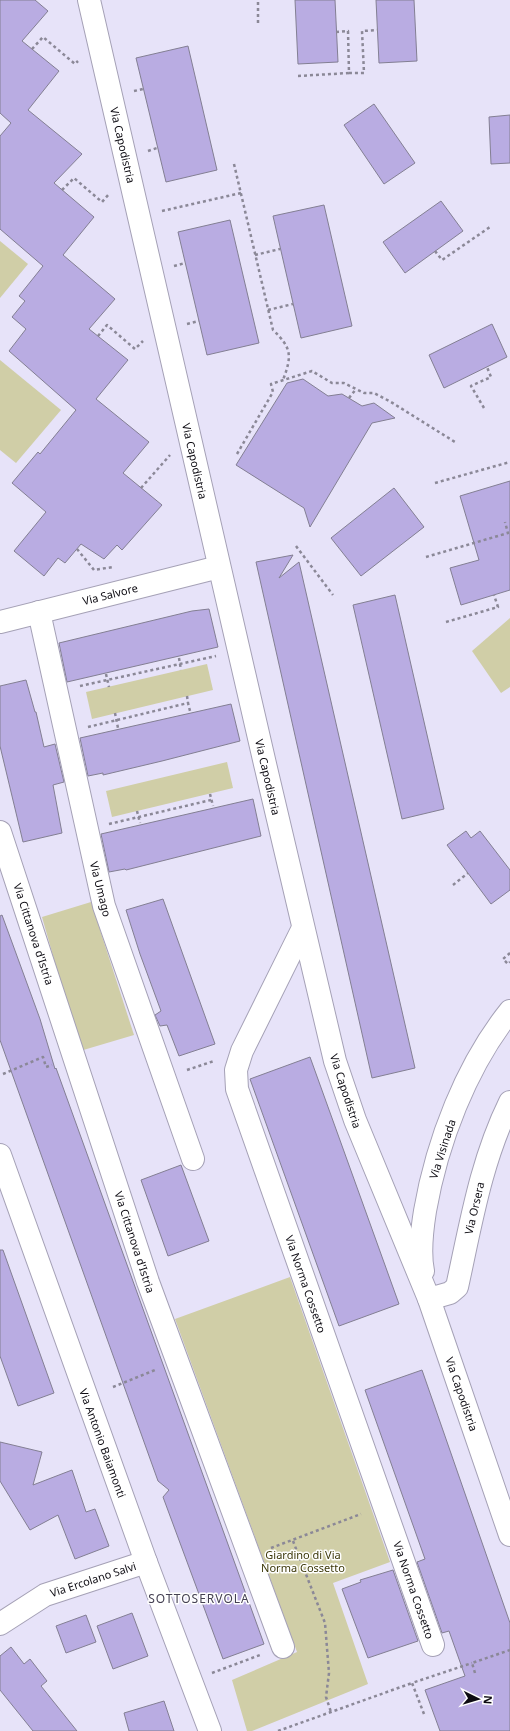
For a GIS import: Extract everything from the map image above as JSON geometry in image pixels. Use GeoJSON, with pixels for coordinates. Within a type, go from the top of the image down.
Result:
{"type":"FeatureCollection","features":[{"type":"Feature","properties":{"kind":"street","name":"Via Capodistria"},"geometry":{"type":"LineString","coordinates":[[89,0],[219,567],[335,1061],[355,1120],[429,1300],[510,1535]]}},
{"type":"Feature","properties":{"kind":"street","name":"Via Salvore"},"geometry":{"type":"LineString","coordinates":[[0,622],[219,567]]}},
{"type":"Feature","properties":{"kind":"street","name":"Via Umago"},"geometry":{"type":"LineString","coordinates":[[39,612],[104,906],[193,1159]]}},
{"type":"Feature","properties":{"kind":"street","name":"Via Cittanova d'Istria"},"geometry":{"type":"LineString","coordinates":[[0,832],[148,1282],[283,1646]]}},
{"type":"Feature","properties":{"kind":"street","name":"Via Norma Cossetto"},"geometry":{"type":"LineString","coordinates":[[303,928],[242,1051],[236,1070],[237,1089],[433,1645]]}},
{"type":"Feature","properties":{"kind":"street","name":"Via Visinada"},"geometry":{"type":"LineString","coordinates":[[429,1300],[422,1267],[422,1234],[430,1186],[442,1141],[462,1092],[487,1044],[510,1011]]}},
{"type":"Feature","properties":{"kind":"street","name":"Via Orsera"},"geometry":{"type":"LineString","coordinates":[[429,1300],[450,1293],[457,1287],[471,1214],[484,1167],[496,1132],[510,1102]]}},
{"type":"Feature","properties":{"kind":"street","name":"Via Antonio Baiamonti"},"geometry":{"type":"LineString","coordinates":[[0,1155],[146,1562],[210,1731]]}},
{"type":"Feature","properties":{"kind":"street","name":"Via Ercolano Salvi"},"geometry":{"type":"LineString","coordinates":[[0,1624],[44,1594],[146,1562]]}},
{"type":"Feature","properties":{"kind":"path"},"geometry":{"type":"LineString","coordinates":[[258,0],[258,23]]}},
{"type":"Feature","properties":{"kind":"path"},"geometry":{"type":"LineString","coordinates":[[298,76],[364,73],[362,31],[378,30]]}},
{"type":"Feature","properties":{"kind":"path"},"geometry":{"type":"LineString","coordinates":[[336,32],[348,31],[349,73]]}},
{"type":"Feature","properties":{"kind":"path"},"geometry":{"type":"LineString","coordinates":[[32,49],[43,37],[75,64]]}},
{"type":"Feature","properties":{"kind":"path"},"geometry":{"type":"LineString","coordinates":[[234,164],[273,330],[286,342],[289,354],[287,369],[283,380]]}},
{"type":"Feature","properties":{"kind":"path"},"geometry":{"type":"LineString","coordinates":[[62,190],[74,178],[102,202]]}},
{"type":"Feature","properties":{"kind":"path"},"geometry":{"type":"LineString","coordinates":[[156,212],[241,193]]}},
{"type":"Feature","properties":{"kind":"path"},"geometry":{"type":"LineString","coordinates":[[435,251],[442,260],[490,227]]}},
{"type":"Feature","properties":{"kind":"path"},"geometry":{"type":"LineString","coordinates":[[255,255],[280,249]]}},
{"type":"Feature","properties":{"kind":"path"},"geometry":{"type":"LineString","coordinates":[[168,267],[185,264]]}},
{"type":"Feature","properties":{"kind":"path"},"geometry":{"type":"LineString","coordinates":[[268,310],[293,304]]}},
{"type":"Feature","properties":{"kind":"path"},"geometry":{"type":"LineString","coordinates":[[98,336],[108,325],[135,349]]}},
{"type":"Feature","properties":{"kind":"path"},"geometry":{"type":"LineString","coordinates":[[484,408],[471,386],[491,377],[486,367]]}},
{"type":"Feature","properties":{"kind":"path"},"geometry":{"type":"LineString","coordinates":[[237,454],[273,392],[271,384],[312,371],[332,383],[344,383],[364,393],[374,393],[455,442]]}},
{"type":"Feature","properties":{"kind":"path"},"geometry":{"type":"LineString","coordinates":[[349,398],[356,389]]}},
{"type":"Feature","properties":{"kind":"path"},"geometry":{"type":"LineString","coordinates":[[141,488],[172,452]]}},
{"type":"Feature","properties":{"kind":"path"},"geometry":{"type":"LineString","coordinates":[[435,483],[510,462]]}},
{"type":"Feature","properties":{"kind":"path"},"geometry":{"type":"LineString","coordinates":[[426,557],[508,533],[505,522]]}},
{"type":"Feature","properties":{"kind":"path"},"geometry":{"type":"LineString","coordinates":[[296,546],[334,595]]}},
{"type":"Feature","properties":{"kind":"path"},"geometry":{"type":"LineString","coordinates":[[77,549],[94,570],[117,566]]}},
{"type":"Feature","properties":{"kind":"path"},"geometry":{"type":"LineString","coordinates":[[446,622],[498,607],[494,595]]}},
{"type":"Feature","properties":{"kind":"path"},"geometry":{"type":"LineString","coordinates":[[75,687],[219,655]]}},
{"type":"Feature","properties":{"kind":"path"},"geometry":{"type":"LineString","coordinates":[[179,658],[181,670]]}},
{"type":"Feature","properties":{"kind":"path"},"geometry":{"type":"LineString","coordinates":[[106,674],[109,687]]}},
{"type":"Feature","properties":{"kind":"path"},"geometry":{"type":"LineString","coordinates":[[187,696],[190,711]]}},
{"type":"Feature","properties":{"kind":"path"},"geometry":{"type":"LineString","coordinates":[[84,728],[188,703]]}},
{"type":"Feature","properties":{"kind":"path"},"geometry":{"type":"LineString","coordinates":[[115,713],[118,728]]}},
{"type":"Feature","properties":{"kind":"path"},"geometry":{"type":"LineString","coordinates":[[210,794],[213,806]]}},
{"type":"Feature","properties":{"kind":"path"},"geometry":{"type":"LineString","coordinates":[[103,825],[212,800]]}},
{"type":"Feature","properties":{"kind":"path"},"geometry":{"type":"LineString","coordinates":[[137,811],[140,823]]}},
{"type":"Feature","properties":{"kind":"path"},"geometry":{"type":"LineString","coordinates":[[453,885],[468,873]]}},
{"type":"Feature","properties":{"kind":"path"},"geometry":{"type":"LineString","coordinates":[[510,953],[503,960],[508,964],[510,962]]}},
{"type":"Feature","properties":{"kind":"path"},"geometry":{"type":"LineString","coordinates":[[3,1074],[43,1057],[46,1067],[74,1056]]}},
{"type":"Feature","properties":{"kind":"path"},"geometry":{"type":"LineString","coordinates":[[165,1078],[217,1060]]}},
{"type":"Feature","properties":{"kind":"path"},"geometry":{"type":"LineString","coordinates":[[113,1387],[155,1371],[151,1361],[174,1352]]}},
{"type":"Feature","properties":{"kind":"path"},"geometry":{"type":"LineString","coordinates":[[250,1557],[367,1512]]}},
{"type":"Feature","properties":{"kind":"path"},"geometry":{"type":"LineString","coordinates":[[293,1541],[325,1623],[329,1673],[326,1697],[331,1712]]}},
{"type":"Feature","properties":{"kind":"path"},"geometry":{"type":"LineString","coordinates":[[212,1673],[283,1646]]}},
{"type":"Feature","properties":{"kind":"path"},"geometry":{"type":"LineString","coordinates":[[278,1731],[412,1682],[510,1650]]}},
{"type":"Feature","properties":{"kind":"path"},"geometry":{"type":"LineString","coordinates":[[472,1663],[475,1673]]}},
{"type":"Feature","properties":{"kind":"path"},"geometry":{"type":"LineString","coordinates":[[412,1682],[424,1714]]}},
{"type":"Feature","properties":{"kind":"green space"},"geometry":{"type":"Polygon","coordinates":[[[0,241],[28,264],[0,298],[0,241]]]}},
{"type":"Feature","properties":{"kind":"green space"},"geometry":{"type":"Polygon","coordinates":[[[0,360],[61,410],[16,463],[0,450],[0,360]]]}},
{"type":"Feature","properties":{"kind":"green space"},"geometry":{"type":"Polygon","coordinates":[[[510,618],[510,687],[501,693],[472,651],[510,618]]]}},
{"type":"Feature","properties":{"kind":"green space"},"geometry":{"type":"Polygon","coordinates":[[[207,664],[213,690],[92,719],[86,692],[207,664]]]}},
{"type":"Feature","properties":{"kind":"green space"},"geometry":{"type":"Polygon","coordinates":[[[227,762],[233,788],[112,817],[106,791],[227,762]]]}},
{"type":"Feature","properties":{"kind":"green space"},"geometry":{"type":"Polygon","coordinates":[[[91,902],[134,1035],[80,1051],[42,917],[91,902]]]}},
{"type":"Feature","properties":{"kind":"green space","name":"Giardino di Via Norma Cossetto"},"geometry":{"type":"Polygon","coordinates":[[[290,1277],[390,1562],[333,1583],[368,1684],[252,1731],[247,1731],[232,1680],[297,1652],[175,1319],[290,1277]]]}},
{"type":"Feature","properties":{"kind":"building"},"geometry":{"type":"Polygon","coordinates":[[[0,0],[35,0],[48,11],[22,41],[59,71],[28,110],[82,154],[54,183],[94,217],[63,255],[115,299],[89,329],[128,360],[96,399],[149,442],[123,473],[162,505],[122,550],[117,545],[104,559],[81,544],[65,563],[58,558],[44,576],[14,551],[46,512],[12,483],[38,452],[40,454],[76,410],[9,351],[26,329],[12,317],[25,301],[19,296],[43,266],[0,229],[0,136],[11,123],[0,113],[0,0]]]}},
{"type":"Feature","properties":{"kind":"building"},"geometry":{"type":"Polygon","coordinates":[[[295,0],[335,0],[338,62],[298,64],[295,0]]]}},
{"type":"Feature","properties":{"kind":"building"},"geometry":{"type":"Polygon","coordinates":[[[376,0],[414,0],[417,61],[379,63],[376,0]]]}},
{"type":"Feature","properties":{"kind":"building"},"geometry":{"type":"Polygon","coordinates":[[[188,46],[217,170],[166,182],[136,58],[188,46]]]}},
{"type":"Feature","properties":{"kind":"building"},"geometry":{"type":"Polygon","coordinates":[[[374,104],[415,163],[384,184],[344,125],[374,104]]]}},
{"type":"Feature","properties":{"kind":"building"},"geometry":{"type":"Polygon","coordinates":[[[510,115],[510,163],[491,164],[489,117],[510,115]]]}},
{"type":"Feature","properties":{"kind":"building"},"geometry":{"type":"Polygon","coordinates":[[[441,201],[463,231],[405,273],[383,242],[441,201]]]}},
{"type":"Feature","properties":{"kind":"building"},"geometry":{"type":"Polygon","coordinates":[[[324,205],[352,326],[301,338],[273,216],[324,205]]]}},
{"type":"Feature","properties":{"kind":"building"},"geometry":{"type":"Polygon","coordinates":[[[230,220],[259,343],[207,355],[178,232],[230,220]]]}},
{"type":"Feature","properties":{"kind":"building"},"geometry":{"type":"Polygon","coordinates":[[[492,324],[507,357],[444,388],[429,355],[492,324]]]}},
{"type":"Feature","properties":{"kind":"building"},"geometry":{"type":"Polygon","coordinates":[[[303,379],[328,396],[342,394],[362,406],[374,403],[395,418],[372,423],[310,527],[304,508],[236,465],[287,383],[303,379]]]}},
{"type":"Feature","properties":{"kind":"building"},"geometry":{"type":"Polygon","coordinates":[[[510,481],[510,590],[461,605],[450,568],[479,560],[460,496],[510,481]]]}},
{"type":"Feature","properties":{"kind":"building"},"geometry":{"type":"Polygon","coordinates":[[[394,488],[424,527],[361,576],[331,538],[394,488]]]}},
{"type":"Feature","properties":{"kind":"building"},"geometry":{"type":"Polygon","coordinates":[[[293,555],[279,578],[299,562],[415,1068],[372,1078],[256,562],[293,555]]]}},
{"type":"Feature","properties":{"kind":"building"},"geometry":{"type":"Polygon","coordinates":[[[395,595],[444,809],[402,819],[353,605],[395,595]]]}},
{"type":"Feature","properties":{"kind":"building"},"geometry":{"type":"Polygon","coordinates":[[[209,609],[218,647],[67,682],[59,643],[192,611],[209,609]]]}},
{"type":"Feature","properties":{"kind":"building"},"geometry":{"type":"Polygon","coordinates":[[[26,680],[36,712],[44,747],[55,744],[64,782],[53,785],[62,833],[23,842],[0,746],[0,686],[26,680]]]}},
{"type":"Feature","properties":{"kind":"building"},"geometry":{"type":"Polygon","coordinates":[[[231,704],[240,741],[103,775],[103,773],[88,776],[80,738],[231,704]]]}},
{"type":"Feature","properties":{"kind":"building"},"geometry":{"type":"Polygon","coordinates":[[[253,799],[261,836],[126,870],[109,872],[101,834],[253,799]]]}},
{"type":"Feature","properties":{"kind":"building"},"geometry":{"type":"Polygon","coordinates":[[[466,831],[471,838],[480,831],[510,870],[510,890],[491,904],[447,845],[466,831]]]}},
{"type":"Feature","properties":{"kind":"building"},"geometry":{"type":"Polygon","coordinates":[[[163,899],[215,1044],[179,1056],[167,1025],[160,1026],[155,1015],[161,1011],[126,910],[163,899]]]}},
{"type":"Feature","properties":{"kind":"building"},"geometry":{"type":"Polygon","coordinates":[[[2,915],[40,1019],[55,1069],[56,1068],[264,1644],[223,1659],[163,1497],[169,1490],[158,1481],[0,1040],[0,916],[2,915]]]}},
{"type":"Feature","properties":{"kind":"building"},"geometry":{"type":"Polygon","coordinates":[[[310,1057],[399,1304],[339,1326],[250,1079],[310,1057]]]}},
{"type":"Feature","properties":{"kind":"building"},"geometry":{"type":"Polygon","coordinates":[[[181,1165],[209,1241],[168,1256],[141,1180],[181,1165]]]}},
{"type":"Feature","properties":{"kind":"building"},"geometry":{"type":"Polygon","coordinates":[[[0,1250],[3,1250],[54,1393],[18,1406],[0,1356],[0,1250]]]}},
{"type":"Feature","properties":{"kind":"building"},"geometry":{"type":"Polygon","coordinates":[[[422,1370],[510,1623],[510,1731],[440,1731],[425,1690],[465,1676],[449,1631],[442,1633],[417,1562],[425,1559],[365,1390],[422,1370]]]}},
{"type":"Feature","properties":{"kind":"building"},"geometry":{"type":"Polygon","coordinates":[[[0,1442],[42,1452],[33,1485],[72,1470],[86,1512],[95,1509],[109,1546],[75,1559],[58,1515],[30,1530],[0,1481],[0,1442]]]}},
{"type":"Feature","properties":{"kind":"building"},"geometry":{"type":"Polygon","coordinates":[[[393,1570],[418,1641],[368,1658],[342,1589],[361,1582],[360,1580],[393,1570]]]}},
{"type":"Feature","properties":{"kind":"building"},"geometry":{"type":"Polygon","coordinates":[[[132,1613],[148,1656],[113,1669],[97,1626],[132,1613]]]}},
{"type":"Feature","properties":{"kind":"building"},"geometry":{"type":"Polygon","coordinates":[[[86,1615],[96,1642],[66,1653],[56,1626],[86,1615]]]}},
{"type":"Feature","properties":{"kind":"building"},"geometry":{"type":"Polygon","coordinates":[[[11,1647],[24,1664],[30,1659],[47,1681],[41,1686],[77,1731],[33,1731],[0,1690],[0,1656],[11,1647]]]}},
{"type":"Feature","properties":{"kind":"building"},"geometry":{"type":"Polygon","coordinates":[[[164,1701],[174,1731],[129,1731],[124,1713],[164,1701]]]}},
{"type":"Feature","properties":{"kind":"district","name":"SOTTOSERVOLA"},"geometry":{"type":"Point","coordinates":[199,1598]}}]}
